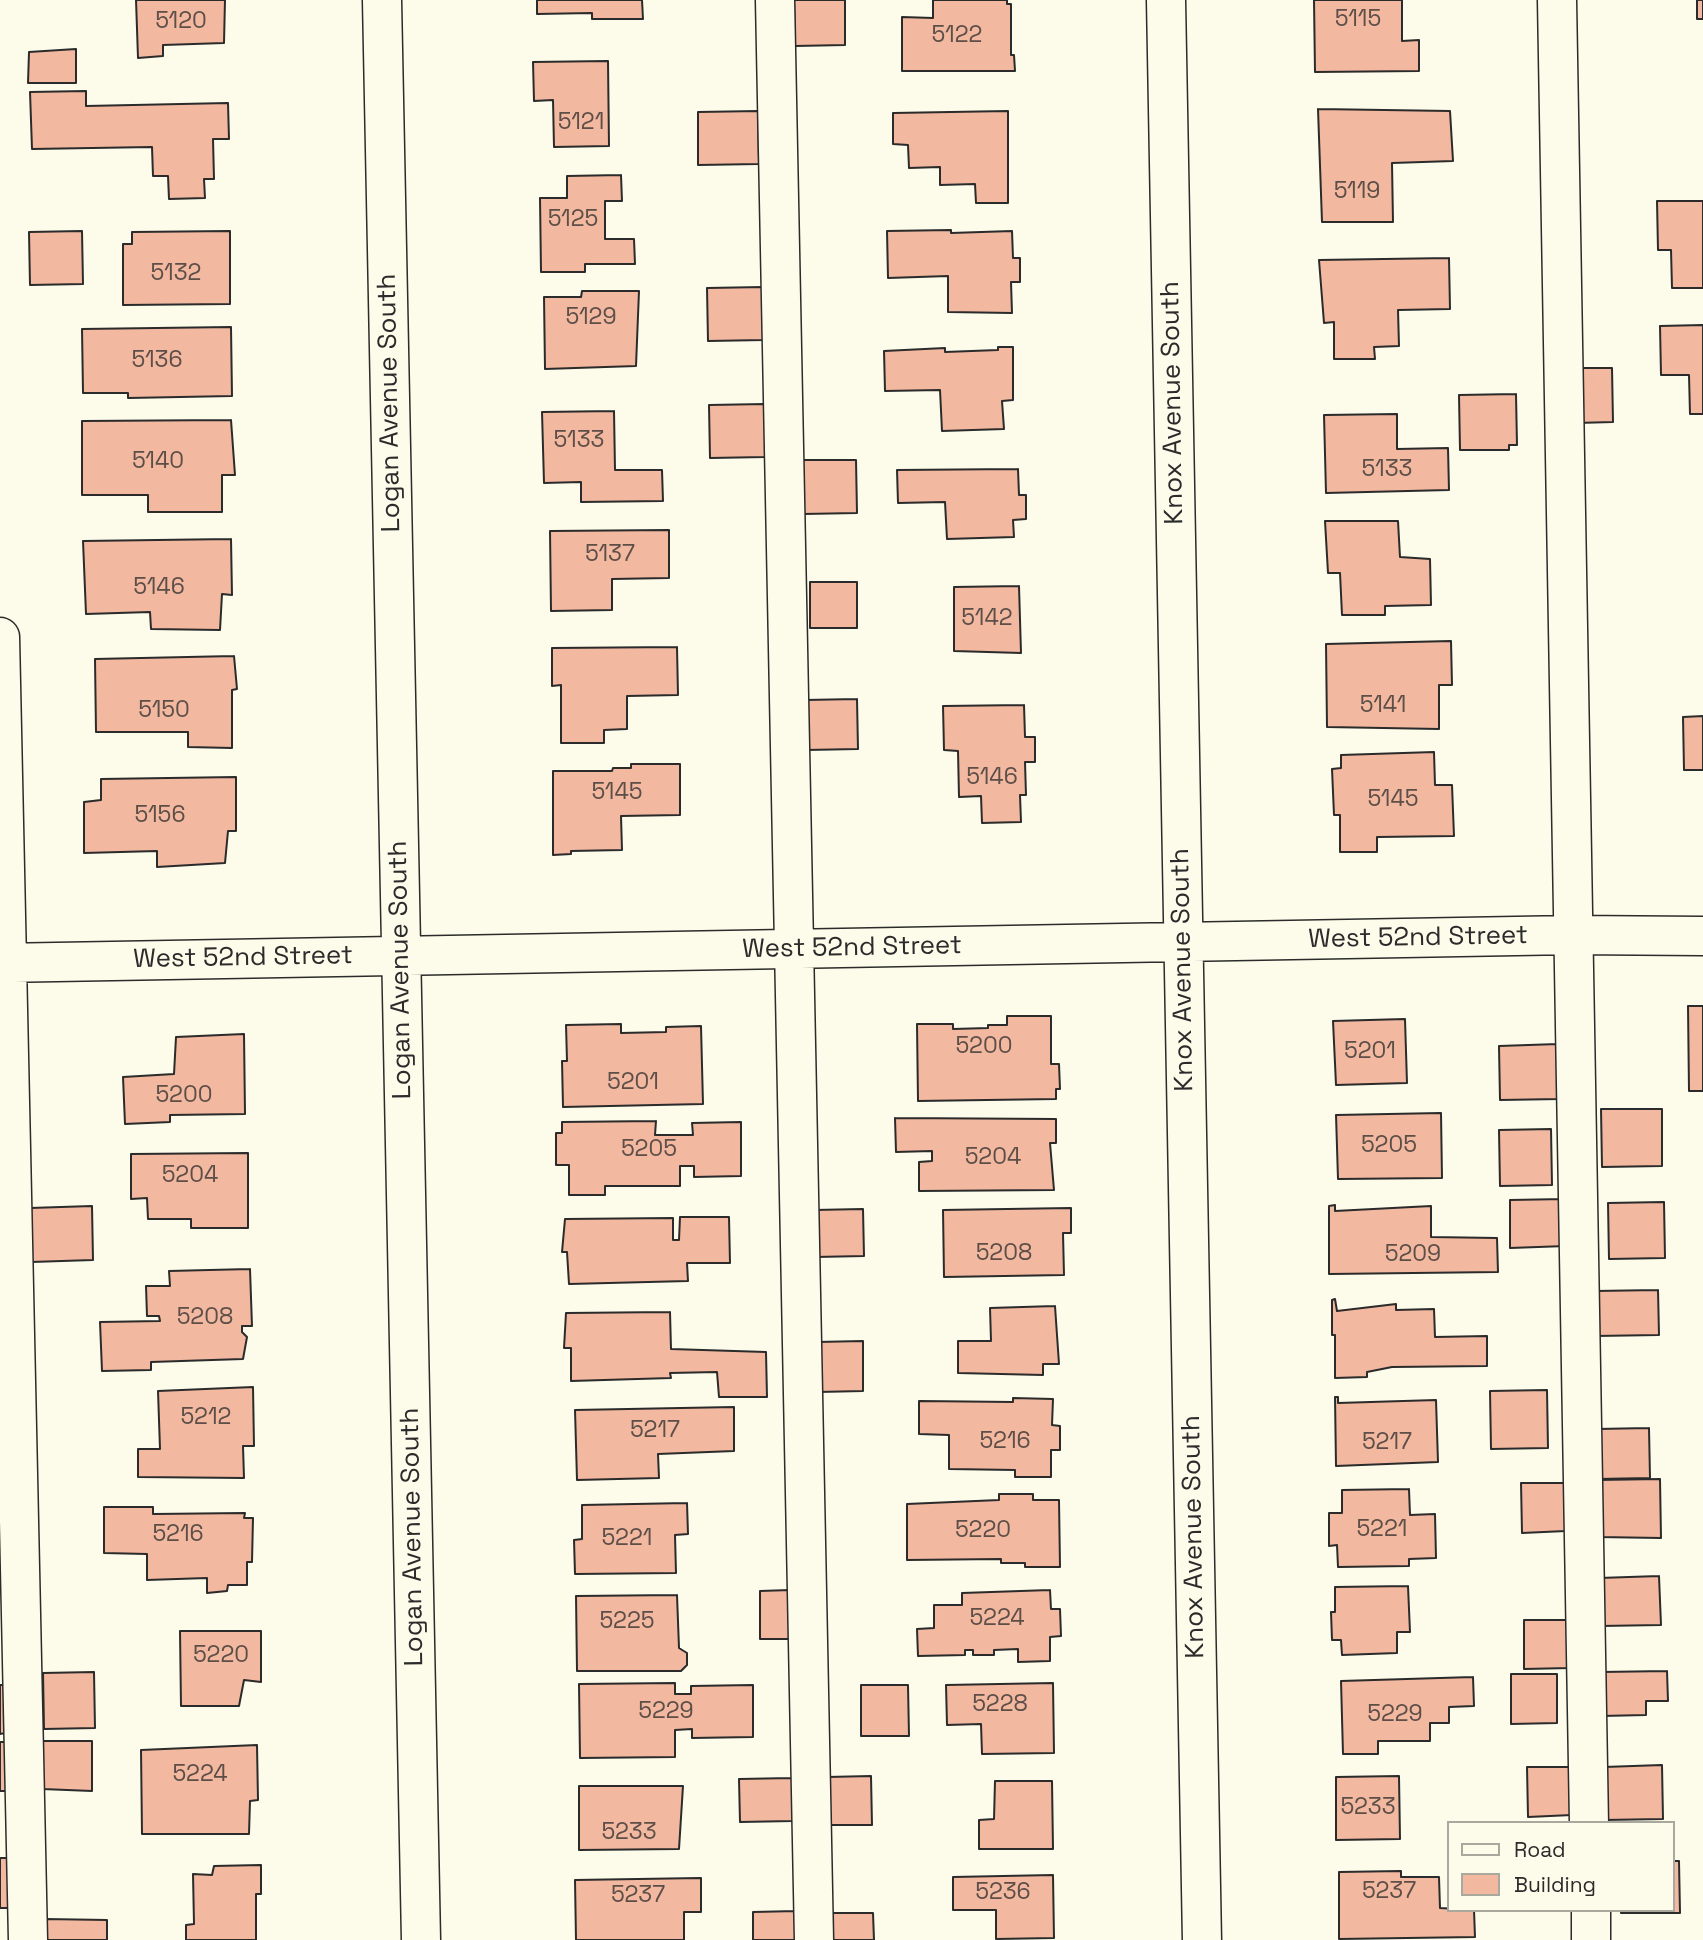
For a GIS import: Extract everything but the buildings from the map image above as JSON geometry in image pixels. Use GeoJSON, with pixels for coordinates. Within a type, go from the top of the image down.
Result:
{"type":"FeatureCollection","features":[{"type":"Feature","properties":{"kind":"street","name":"Logan Avenue South"},"geometry":{"type":"LineString","coordinates":[[382,0],[421,1940]]}},
{"type":"Feature","properties":{"kind":"street"},"geometry":{"type":"LineString","coordinates":[[775,0],[814,1940]]}},
{"type":"Feature","properties":{"kind":"street","name":"Knox Avenue South"},"geometry":{"type":"LineString","coordinates":[[1166,0],[1202,1940]]}},
{"type":"Feature","properties":{"kind":"street"},"geometry":{"type":"LineString","coordinates":[[1557,0],[1589,1821]]}},
{"type":"Feature","properties":{"kind":"street"},"geometry":{"type":"LineString","coordinates":[[0,636],[4,963],[28,1940]]}},
{"type":"Feature","properties":{"kind":"street","name":"West 52nd Street"},"geometry":{"type":"LineString","coordinates":[[4,963],[401,954],[1182,944],[1572,934],[1703,936]]}},
{"type":"Feature","properties":{"kind":"street"},"geometry":{"type":"LineString","coordinates":[[1591,1912],[1591,1940]]}}]}
